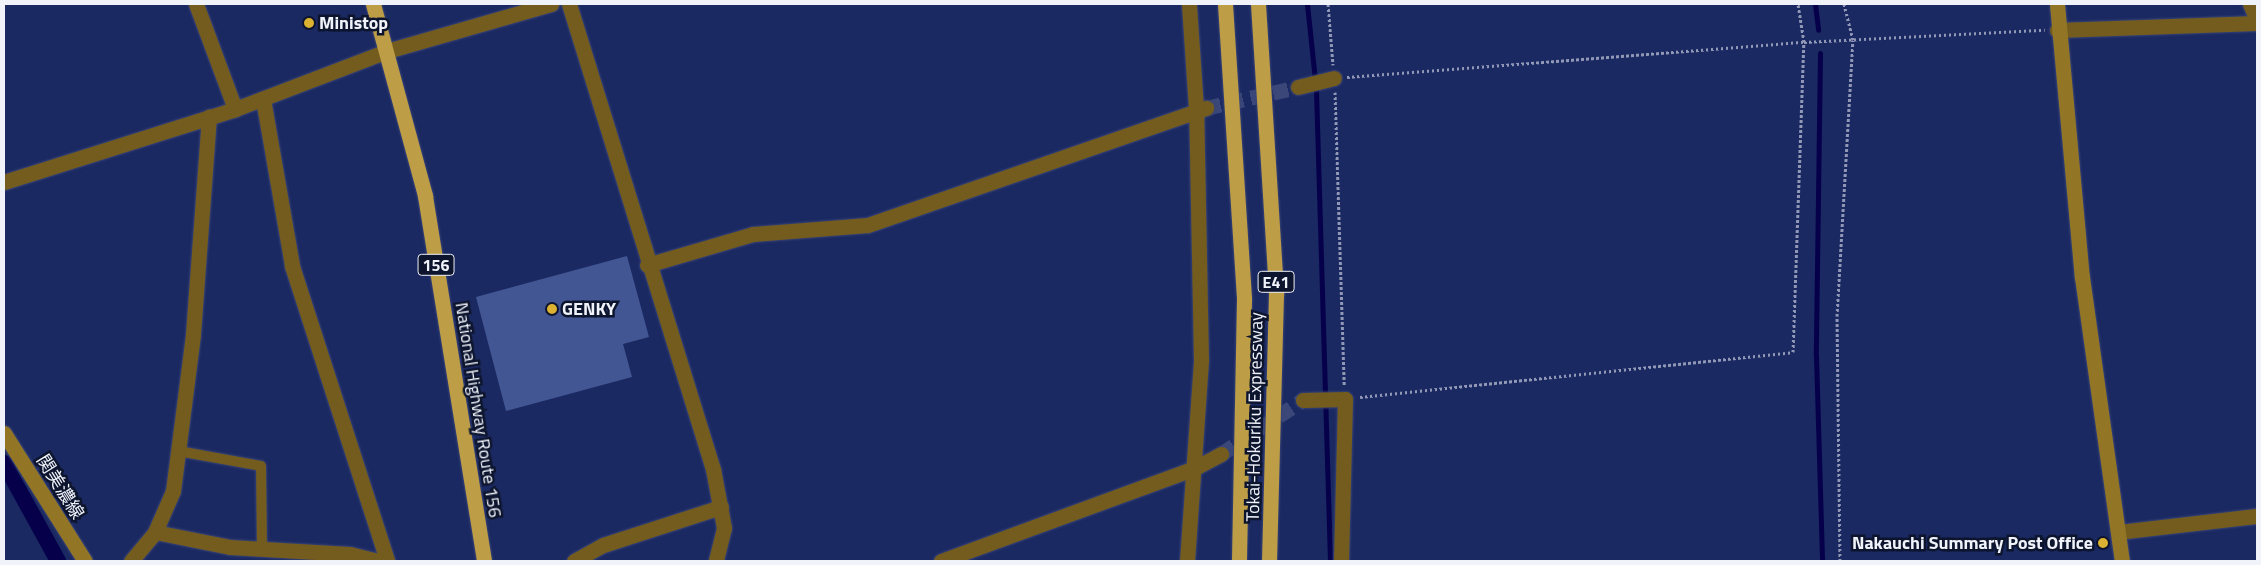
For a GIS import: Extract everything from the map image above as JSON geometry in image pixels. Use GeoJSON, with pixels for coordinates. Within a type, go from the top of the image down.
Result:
{"type":"FeatureCollection","features":[{"type":"Feature","properties":{"kind":"highway","name":"National Highway Route 156"},"geometry":{"type":"LineString","coordinates":[[373,4],[425,196],[479,530],[482,561]]}},
{"type":"Feature","properties":{"kind":"highway","name":"Tokai-Hokuriku Expressway"},"geometry":{"type":"LineString","coordinates":[[1225,4],[1244,299],[1243,450],[1239,561]]}},
{"type":"Feature","properties":{"kind":"highway","name":"Tokai-Hokuriku Expressway"},"geometry":{"type":"LineString","coordinates":[[1258,4],[1276,294],[1269,561]]}},
{"type":"Feature","properties":{"kind":"highway"},"geometry":{"type":"LineString","coordinates":[[1231,561],[1243,450]]}},
{"type":"Feature","properties":{"kind":"street"},"geometry":{"type":"LineString","coordinates":[[196,4],[235,109]]}},
{"type":"Feature","properties":{"kind":"street"},"geometry":{"type":"LineString","coordinates":[[4,182],[263,100],[387,51],[551,4]]}},
{"type":"Feature","properties":{"kind":"street"},"geometry":{"type":"LineString","coordinates":[[569,4],[647,265],[713,469],[724,528],[716,561]]}},
{"type":"Feature","properties":{"kind":"street"},"geometry":{"type":"LineString","coordinates":[[1187,561],[1201,361],[1201,108],[1189,4]]}},
{"type":"Feature","properties":{"kind":"street"},"geometry":{"type":"LineString","coordinates":[[2057,4],[2057,30],[2082,277],[2122,561]]}},
{"type":"Feature","properties":{"kind":"street"},"geometry":{"type":"LineString","coordinates":[[2057,30],[2257,21],[2250,4]]}},
{"type":"Feature","properties":{"kind":"street"},"geometry":{"type":"LineString","coordinates":[[1301,86],[1330,79]]}},
{"type":"Feature","properties":{"kind":"street"},"geometry":{"type":"LineString","coordinates":[[263,100],[292,266],[387,561]]}},
{"type":"Feature","properties":{"kind":"street"},"geometry":{"type":"LineString","coordinates":[[647,265],[753,234],[887,219],[1201,108]]}},
{"type":"Feature","properties":{"kind":"street"},"geometry":{"type":"LineString","coordinates":[[131,561],[155,532],[172,491],[193,334],[209,117]]}},
{"type":"Feature","properties":{"kind":"street"},"geometry":{"type":"LineString","coordinates":[[1309,400],[1340,399],[1341,561]]}},
{"type":"Feature","properties":{"kind":"street","name":"関美濃線"},"geometry":{"type":"LineString","coordinates":[[4,433],[86,561]]}},
{"type":"Feature","properties":{"kind":"street"},"geometry":{"type":"LineString","coordinates":[[941,561],[1192,469],[1221,454]]}},
{"type":"Feature","properties":{"kind":"street"},"geometry":{"type":"LineString","coordinates":[[574,561],[603,545],[721,507]]}},
{"type":"Feature","properties":{"kind":"street"},"geometry":{"type":"LineString","coordinates":[[2118,532],[2257,516]]}},
{"type":"Feature","properties":{"kind":"street"},"geometry":{"type":"LineString","coordinates":[[155,532],[262,549],[350,554],[378,561]]}},
{"type":"Feature","properties":{"kind":"lane"},"geometry":{"type":"LineString","coordinates":[[178,451],[261,466],[262,549]]}},
{"type":"Feature","properties":{"kind":"path"},"geometry":{"type":"LineString","coordinates":[[1328,4],[1340,399],[1793,352],[1804,42],[1798,4]]}},
{"type":"Feature","properties":{"kind":"path"},"geometry":{"type":"LineString","coordinates":[[1840,561],[1837,316],[1853,40],[1844,4]]}},
{"type":"Feature","properties":{"kind":"path"},"geometry":{"type":"LineString","coordinates":[[1330,79],[1804,42],[2057,30]]}},
{"type":"Feature","properties":{"kind":"building"},"geometry":{"type":"Polygon","coordinates":[[[627,256],[649,337],[623,344],[632,377],[506,411],[476,297],[627,256]]]}},
{"type":"Feature","properties":{"kind":"waterway"},"geometry":{"type":"LineString","coordinates":[[1307,4],[1316,90],[1330,561]]}},
{"type":"Feature","properties":{"kind":"waterway"},"geometry":{"type":"LineString","coordinates":[[1815,4],[1818,30]]}},
{"type":"Feature","properties":{"kind":"waterway"},"geometry":{"type":"LineString","coordinates":[[1820,53],[1816,356],[1822,561]]}},
{"type":"Feature","properties":{"kind":"waterway"},"geometry":{"type":"LineString","coordinates":[[4,463],[58,561]]}},
{"type":"Feature","properties":{"kind":"tunnel"},"geometry":{"type":"LineString","coordinates":[[1206,108],[1298,87]]}},
{"type":"Feature","properties":{"kind":"tunnel"},"geometry":{"type":"LineString","coordinates":[[1221,454],[1303,400]]}},
{"type":"Feature","properties":{"kind":"place","name":"Ministop"},"geometry":{"type":"Point","coordinates":[309,23]}},
{"type":"Feature","properties":{"kind":"place","name":"GENKY"},"geometry":{"type":"Point","coordinates":[552,309]}},
{"type":"Feature","properties":{"kind":"place","name":"Nakauchi Summary Post Office"},"geometry":{"type":"Point","coordinates":[2103,543]}}]}
